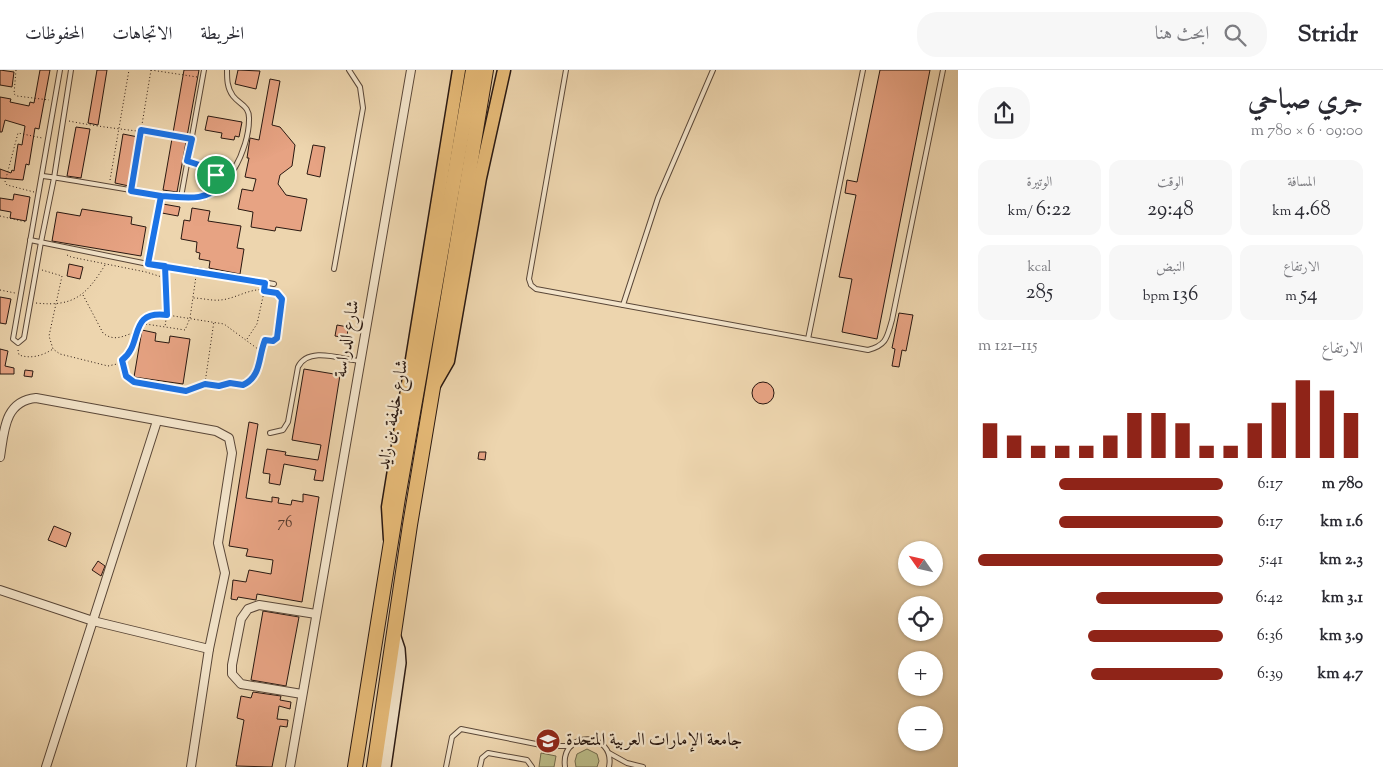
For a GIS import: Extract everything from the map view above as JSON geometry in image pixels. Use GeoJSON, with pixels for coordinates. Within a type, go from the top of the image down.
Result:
{"type":"FeatureCollection","features":[{"type":"Feature","properties":{"kind":"highway","name":"شارع خليفة بن زايد"},"geometry":{"type":"LineString","coordinates":[[355,767],[391,543],[473,70]]}},
{"type":"Feature","properties":{"kind":"highway","name":"شارع خليفة بن زايد"},"geometry":{"type":"LineString","coordinates":[[374,767],[433,388],[486,70]]}},
{"type":"Feature","properties":{"kind":"main road"},"geometry":{"type":"LineString","coordinates":[[391,543],[387,522],[388,506],[459,70]]}},
{"type":"Feature","properties":{"kind":"main road"},"geometry":{"type":"LineString","coordinates":[[433,388],[448,360],[478,187],[504,70]]}},
{"type":"Feature","properties":{"kind":"street","name":"شارع الدراسة"},"geometry":{"type":"LineString","coordinates":[[290,767],[411,70]]}},
{"type":"Feature","properties":{"kind":"street"},"geometry":{"type":"LineString","coordinates":[[0,457],[9,413],[21,402],[36,398],[221,432],[232,443],[218,546],[225,573],[209,649],[191,767]]}},
{"type":"Feature","properties":{"kind":"street"},"geometry":{"type":"LineString","coordinates":[[46,767],[157,421]]}},
{"type":"Feature","properties":{"kind":"street"},"geometry":{"type":"LineString","coordinates":[[0,590],[93,621],[209,649]]}},
{"type":"Feature","properties":{"kind":"street"},"geometry":{"type":"LineString","coordinates":[[302,694],[241,684],[232,674],[232,665],[241,619],[248,609],[259,605],[316,614]]}},
{"type":"Feature","properties":{"kind":"street"},"geometry":{"type":"LineString","coordinates":[[385,767],[400,663],[395,637]]}},
{"type":"Feature","properties":{"kind":"lane"},"geometry":{"type":"LineString","coordinates":[[60,70],[13,339],[18,343],[24,338],[31,302],[54,178],[71,70]]}},
{"type":"Feature","properties":{"kind":"lane"},"geometry":{"type":"LineString","coordinates":[[181,197],[204,70]]}},
{"type":"Feature","properties":{"kind":"lane"},"geometry":{"type":"LineString","coordinates":[[43,176],[161,196],[196,199],[206,196],[222,184],[240,160],[249,122],[249,113],[246,106],[233,95],[229,88],[227,70]]}},
{"type":"Feature","properties":{"kind":"lane"},"geometry":{"type":"LineString","coordinates":[[334,269],[363,108],[360,87],[349,70]]}},
{"type":"Feature","properties":{"kind":"lane"},"geometry":{"type":"LineString","coordinates":[[566,70],[529,279],[531,285],[536,289],[868,350],[880,347],[887,338],[943,70]]}},
{"type":"Feature","properties":{"kind":"lane"},"geometry":{"type":"LineString","coordinates":[[623,305],[658,198],[713,70]]}},
{"type":"Feature","properties":{"kind":"lane"},"geometry":{"type":"LineString","coordinates":[[808,339],[863,70]]}},
{"type":"Feature","properties":{"kind":"lane"},"geometry":{"type":"LineString","coordinates":[[53,111],[64,113]]}},
{"type":"Feature","properties":{"kind":"lane"},"geometry":{"type":"LineString","coordinates":[[148,264],[161,196]]}},
{"type":"Feature","properties":{"kind":"lane"},"geometry":{"type":"LineString","coordinates":[[30,240],[148,264],[197,270],[274,284]]}},
{"type":"Feature","properties":{"kind":"lane"},"geometry":{"type":"LineString","coordinates":[[270,433],[283,430],[288,422],[298,367],[303,360],[315,355],[359,361]]}},
{"type":"Feature","properties":{"kind":"lane"},"geometry":{"type":"LineString","coordinates":[[446,767],[452,737],[461,730],[546,746],[571,746]]}},
{"type":"Feature","properties":{"kind":"lane"},"geometry":{"type":"LineString","coordinates":[[565,767],[565,756],[571,746],[580,740],[591,739],[627,763],[644,767]]}},
{"type":"Feature","properties":{"kind":"lane"},"geometry":{"type":"LineString","coordinates":[[608,752],[609,767]]}},
{"type":"Feature","properties":{"kind":"lane"},"geometry":{"type":"LineString","coordinates":[[480,767],[482,758],[488,753],[527,760],[532,767]]}},
{"type":"Feature","properties":{"kind":"path"},"geometry":{"type":"LineString","coordinates":[[16,70],[14,94],[54,101]]}},
{"type":"Feature","properties":{"kind":"path"},"geometry":{"type":"LineString","coordinates":[[109,188],[129,70]]}},
{"type":"Feature","properties":{"kind":"path"},"geometry":{"type":"LineString","coordinates":[[131,191],[151,70],[203,78]]}},
{"type":"Feature","properties":{"kind":"path"},"geometry":{"type":"LineString","coordinates":[[63,120],[118,130],[141,130],[192,139]]}},
{"type":"Feature","properties":{"kind":"path"},"geometry":{"type":"LineString","coordinates":[[39,193],[7,186],[5,182],[18,133],[48,139]]}},
{"type":"Feature","properties":{"kind":"path"},"geometry":{"type":"LineString","coordinates":[[187,161],[212,169],[222,184]]}},
{"type":"Feature","properties":{"kind":"path"},"geometry":{"type":"LineString","coordinates":[[0,216],[33,224]]}},
{"type":"Feature","properties":{"kind":"path"},"geometry":{"type":"LineString","coordinates":[[68,247],[67,254],[70,258],[106,264],[165,278]]}},
{"type":"Feature","properties":{"kind":"path"},"geometry":{"type":"LineString","coordinates":[[31,302],[56,305],[74,300],[82,294],[106,264]]}},
{"type":"Feature","properties":{"kind":"path"},"geometry":{"type":"LineString","coordinates":[[165,266],[167,315],[165,328]]}},
{"type":"Feature","properties":{"kind":"path"},"geometry":{"type":"LineString","coordinates":[[36,269],[62,276],[50,336],[53,349],[60,354],[108,366],[122,360],[130,353],[139,323],[153,315],[214,321],[233,329],[262,352]]}},
{"type":"Feature","properties":{"kind":"path"},"geometry":{"type":"LineString","coordinates":[[139,323],[183,331],[190,318],[197,270]]}},
{"type":"Feature","properties":{"kind":"path"},"geometry":{"type":"LineString","coordinates":[[246,340],[257,324],[265,283]]}},
{"type":"Feature","properties":{"kind":"path"},"geometry":{"type":"LineString","coordinates":[[0,290],[21,294]]}},
{"type":"Feature","properties":{"kind":"path"},"geometry":{"type":"LineString","coordinates":[[122,360],[126,376],[134,382],[186,391],[205,384],[219,386],[230,383],[243,385],[249,382],[257,372],[265,340],[273,341],[277,338],[282,299],[277,293],[248,290],[220,300],[193,298]]}},
{"type":"Feature","properties":{"kind":"path"},"geometry":{"type":"LineString","coordinates":[[82,294],[103,333],[108,337],[117,338],[136,332]]}},
{"type":"Feature","properties":{"kind":"path"},"geometry":{"type":"LineString","coordinates":[[205,384],[214,321]]}},
{"type":"Feature","properties":{"kind":"path"},"geometry":{"type":"LineString","coordinates":[[18,343],[19,355],[26,357],[46,353],[53,349]]}},
{"type":"Feature","properties":{"kind":"green space"},"geometry":{"type":"Polygon","coordinates":[[[587,749],[597,754],[599,761],[597,767],[576,767],[577,754],[587,749]]]}},
{"type":"Feature","properties":{"kind":"green space"},"geometry":{"type":"Polygon","coordinates":[[[541,753],[556,756],[554,767],[539,767],[541,753]]]}},
{"type":"Feature","properties":{"kind":"building"},"geometry":{"type":"Polygon","coordinates":[[[0,70],[14,72],[12,87],[0,85],[0,70]]]}},
{"type":"Feature","properties":{"kind":"building"},"geometry":{"type":"Polygon","coordinates":[[[40,70],[50,70],[39,129],[35,128],[29,165],[26,164],[23,180],[0,178],[0,169],[11,173],[12,170],[14,171],[18,144],[22,145],[25,126],[5,120],[2,132],[0,132],[0,97],[11,99],[10,102],[29,106],[30,102],[34,103],[40,70]]]}},
{"type":"Feature","properties":{"kind":"building"},"geometry":{"type":"Polygon","coordinates":[[[97,70],[107,70],[98,125],[88,123],[97,70]]]}},
{"type":"Feature","properties":{"kind":"building"},"geometry":{"type":"Polygon","coordinates":[[[184,70],[199,70],[177,192],[163,190],[184,70]]]}},
{"type":"Feature","properties":{"kind":"building"},"geometry":{"type":"Polygon","coordinates":[[[238,70],[260,71],[256,89],[235,84],[238,70]]]}},
{"type":"Feature","properties":{"kind":"building"},"geometry":{"type":"Polygon","coordinates":[[[880,70],[930,70],[877,339],[842,332],[852,279],[839,277],[856,195],[845,193],[847,180],[857,182],[880,70]]]}},
{"type":"Feature","properties":{"kind":"building"},"geometry":{"type":"Polygon","coordinates":[[[270,79],[280,81],[272,125],[280,127],[295,145],[292,166],[280,175],[278,184],[286,195],[307,199],[301,231],[276,227],[275,231],[251,227],[253,212],[238,209],[242,189],[253,191],[256,179],[245,177],[249,158],[247,158],[250,138],[259,140],[270,79]]]}},
{"type":"Feature","properties":{"kind":"building"},"geometry":{"type":"Polygon","coordinates":[[[208,116],[242,122],[239,137],[235,136],[234,140],[221,138],[222,133],[205,130],[208,116]]]}},
{"type":"Feature","properties":{"kind":"building"},"geometry":{"type":"Polygon","coordinates":[[[76,127],[90,129],[81,178],[67,176],[76,127]]]}},
{"type":"Feature","properties":{"kind":"building"},"geometry":{"type":"Polygon","coordinates":[[[123,134],[138,137],[129,186],[115,183],[123,134]]]}},
{"type":"Feature","properties":{"kind":"building"},"geometry":{"type":"Polygon","coordinates":[[[313,145],[325,147],[320,177],[307,174],[313,145]]]}},
{"type":"Feature","properties":{"kind":"building"},"geometry":{"type":"Polygon","coordinates":[[[14,194],[30,197],[26,221],[10,218],[11,212],[0,210],[0,198],[13,200],[14,194]]]}},
{"type":"Feature","properties":{"kind":"building"},"geometry":{"type":"Polygon","coordinates":[[[163,204],[180,207],[178,216],[162,213],[163,204]]]}},
{"type":"Feature","properties":{"kind":"building"},"geometry":{"type":"Polygon","coordinates":[[[192,208],[210,211],[208,221],[241,226],[237,248],[244,249],[240,274],[209,268],[210,261],[199,259],[200,253],[196,252],[197,242],[181,239],[184,220],[190,221],[192,208]]]}},
{"type":"Feature","properties":{"kind":"building"},"geometry":{"type":"Polygon","coordinates":[[[82,209],[132,217],[131,224],[146,227],[141,256],[52,241],[57,212],[80,216],[82,209]]]}},
{"type":"Feature","properties":{"kind":"building"},"geometry":{"type":"Polygon","coordinates":[[[69,264],[83,267],[80,279],[67,276],[69,264]]]}},
{"type":"Feature","properties":{"kind":"building"},"geometry":{"type":"Polygon","coordinates":[[[0,297],[11,299],[6,324],[0,323],[0,297]]]}},
{"type":"Feature","properties":{"kind":"building"},"geometry":{"type":"Polygon","coordinates":[[[899,313],[913,315],[906,351],[902,350],[899,367],[892,366],[895,349],[892,348],[899,313]]]}},
{"type":"Feature","properties":{"kind":"building"},"geometry":{"type":"Polygon","coordinates":[[[337,325],[348,327],[347,338],[335,336],[337,325]]]}},
{"type":"Feature","properties":{"kind":"building"},"geometry":{"type":"Polygon","coordinates":[[[142,330],[156,333],[155,341],[169,343],[170,336],[190,339],[183,384],[134,377],[142,330]]]}},
{"type":"Feature","properties":{"kind":"building"},"geometry":{"type":"Polygon","coordinates":[[[0,349],[8,351],[5,366],[14,368],[14,374],[0,374],[0,349]]]}},
{"type":"Feature","properties":{"kind":"building"},"geometry":{"type":"Polygon","coordinates":[[[304,369],[340,375],[323,481],[314,480],[316,470],[284,464],[280,485],[269,483],[270,474],[263,473],[267,449],[286,452],[285,455],[318,460],[321,445],[292,440],[304,369]]]}},
{"type":"Feature","properties":{"kind":"building"},"geometry":{"type":"Polygon","coordinates":[[[25,370],[33,371],[32,377],[24,376],[25,370]]]}},
{"type":"Feature","properties":{"kind":"building"},"geometry":{"type":"Polygon","coordinates":[[[763,382],[771,385],[774,393],[771,401],[763,404],[755,401],[752,393],[755,385],[763,382]]]}},
{"type":"Feature","properties":{"kind":"building"},"geometry":{"type":"Polygon","coordinates":[[[249,422],[258,424],[246,498],[272,502],[272,497],[279,498],[278,503],[291,505],[292,500],[303,502],[303,494],[319,497],[302,602],[257,594],[256,600],[238,597],[237,600],[231,599],[233,580],[246,582],[249,570],[271,574],[273,560],[246,556],[248,549],[229,546],[249,422]]]}},
{"type":"Feature","properties":{"kind":"building"},"geometry":{"type":"Polygon","coordinates":[[[479,452],[486,452],[485,460],[478,459],[479,452]]]}},
{"type":"Feature","properties":{"kind":"building"},"geometry":{"type":"Polygon","coordinates":[[[54,526],[71,533],[66,547],[48,540],[54,526]]]}},
{"type":"Feature","properties":{"kind":"building"},"geometry":{"type":"Polygon","coordinates":[[[98,561],[105,566],[101,576],[92,570],[98,561]]]}},
{"type":"Feature","properties":{"kind":"building"},"geometry":{"type":"Polygon","coordinates":[[[263,611],[299,617],[286,686],[251,680],[263,611]]]}},
{"type":"Feature","properties":{"kind":"building"},"geometry":{"type":"Polygon","coordinates":[[[253,692],[281,696],[280,700],[291,702],[290,709],[279,706],[277,719],[288,720],[287,727],[280,726],[272,767],[236,766],[244,720],[237,718],[241,696],[251,698],[253,692]]]}},
{"type":"Feature","properties":{"kind":"place","name":"جامعة الإمارات العربية المتحدة"},"geometry":{"type":"Point","coordinates":[548,741]}},
{"type":"Feature","properties":{"kind":"route"},"geometry":{"type":"LineString","coordinates":[[216,175],[212,169],[187,161],[192,139],[141,130],[131,191],[161,196],[148,264],[197,270],[265,283],[264,291],[277,293],[282,299],[277,338],[273,341],[265,340],[260,366],[254,378],[243,385],[230,383],[219,386],[205,384],[186,391],[134,382],[126,376],[122,369],[122,360],[130,353],[136,329],[139,323],[146,317],[161,314],[167,315],[168,304],[164,273],[165,266],[148,264],[161,196],[196,199],[206,196],[222,184],[216,175]]}}]}
